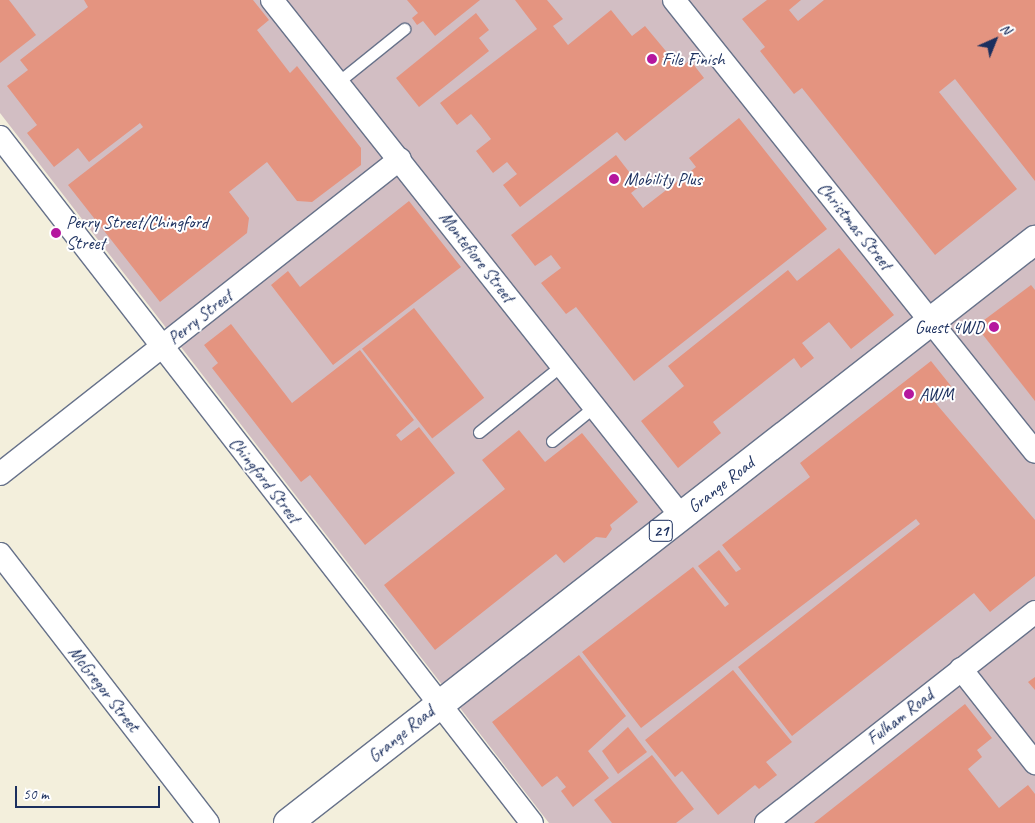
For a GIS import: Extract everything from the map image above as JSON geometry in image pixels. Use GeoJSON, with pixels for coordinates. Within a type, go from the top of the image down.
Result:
{"type":"FeatureCollection","features":[{"type":"Feature","properties":{"kind":"main road","name":"Grange Road"},"geometry":{"type":"LineString","coordinates":[[288,823],[1035,240]]}},
{"type":"Feature","properties":{"kind":"street","name":"Montefiore Street"},"geometry":{"type":"LineString","coordinates":[[272,0],[400,159],[681,516]]}},
{"type":"Feature","properties":{"kind":"street","name":"Christmas Street"},"geometry":{"type":"LineString","coordinates":[[674,0],[1035,452]]}},
{"type":"Feature","properties":{"kind":"street","name":"Chingford Street"},"geometry":{"type":"LineString","coordinates":[[0,137],[532,823]]}},
{"type":"Feature","properties":{"kind":"street","name":"Perry Street"},"geometry":{"type":"LineString","coordinates":[[0,474],[400,159]]}},
{"type":"Feature","properties":{"kind":"street","name":"McGregor Street"},"geometry":{"type":"LineString","coordinates":[[0,554],[208,823]]}},
{"type":"Feature","properties":{"kind":"street","name":"Fulham Road"},"geometry":{"type":"LineString","coordinates":[[776,820],[1035,612]]}},
{"type":"Feature","properties":{"kind":"street"},"geometry":{"type":"LineString","coordinates":[[962,669],[1035,762]]}},
{"type":"Feature","properties":{"kind":"lane"},"geometry":{"type":"LineString","coordinates":[[338,82],[404,29]]}},
{"type":"Feature","properties":{"kind":"lane"},"geometry":{"type":"LineString","coordinates":[[478,432],[562,365]]}},
{"type":"Feature","properties":{"kind":"lane"},"geometry":{"type":"LineString","coordinates":[[552,441],[595,406]]}},
{"type":"Feature","properties":{"kind":"shaded area"},"geometry":{"type":"Polygon","coordinates":[[[0,0],[1035,0],[1035,823],[549,823],[0,113],[0,0]]]}},
{"type":"Feature","properties":{"kind":"building"},"geometry":{"type":"Polygon","coordinates":[[[0,0],[9,0],[36,35],[0,63],[0,0]]]}},
{"type":"Feature","properties":{"kind":"building"},"geometry":{"type":"Polygon","coordinates":[[[84,0],[253,0],[269,20],[257,30],[290,73],[297,66],[361,148],[361,165],[312,202],[297,201],[267,162],[229,192],[249,218],[247,233],[160,302],[68,185],[143,127],[140,123],[89,162],[78,148],[54,167],[27,133],[37,125],[7,86],[28,70],[20,60],[88,7],[84,0]]]}},
{"type":"Feature","properties":{"kind":"building"},"geometry":{"type":"Polygon","coordinates":[[[407,0],[480,0],[435,36],[423,21],[417,25],[412,18],[418,13],[407,0]]]}},
{"type":"Feature","properties":{"kind":"building"},"geometry":{"type":"Polygon","coordinates":[[[515,0],[547,0],[563,19],[553,26],[568,45],[611,10],[632,36],[645,26],[680,68],[690,60],[704,78],[625,141],[617,132],[520,207],[503,185],[517,174],[507,162],[493,173],[476,151],[491,139],[481,126],[471,114],[457,125],[440,103],[537,29],[515,0]]]}},
{"type":"Feature","properties":{"kind":"building"},"geometry":{"type":"Polygon","coordinates":[[[767,0],[801,0],[789,10],[798,21],[824,0],[1035,0],[1035,181],[955,79],[939,92],[1017,189],[935,255],[802,88],[794,94],[760,51],[765,47],[742,19],[767,0]]]}},
{"type":"Feature","properties":{"kind":"building"},"geometry":{"type":"Polygon","coordinates":[[[476,13],[489,30],[479,38],[489,51],[419,107],[396,78],[476,13]]]}},
{"type":"Feature","properties":{"kind":"building"},"geometry":{"type":"Polygon","coordinates":[[[739,118],[827,229],[634,381],[576,307],[566,314],[541,283],[561,268],[551,255],[535,266],[511,235],[616,155],[640,186],[631,193],[643,208],[696,167],[689,158],[739,118]]]}},
{"type":"Feature","properties":{"kind":"building"},"geometry":{"type":"Polygon","coordinates":[[[409,201],[461,267],[333,365],[271,285],[288,271],[300,287],[409,201]]]}},
{"type":"Feature","properties":{"kind":"building"},"geometry":{"type":"Polygon","coordinates":[[[839,248],[894,315],[851,349],[829,322],[802,343],[814,358],[801,368],[794,358],[713,422],[721,433],[678,468],[641,421],[684,386],[668,366],[788,270],[797,281],[839,248]]]}},
{"type":"Feature","properties":{"kind":"building"},"geometry":{"type":"Polygon","coordinates":[[[1031,285],[1035,290],[1035,401],[976,326],[1031,285]]]}},
{"type":"Feature","properties":{"kind":"building"},"geometry":{"type":"Polygon","coordinates":[[[414,308],[484,398],[432,438],[362,349],[414,308]]]}},
{"type":"Feature","properties":{"kind":"building"},"geometry":{"type":"Polygon","coordinates":[[[231,324],[292,403],[360,350],[414,420],[396,435],[401,441],[419,427],[455,473],[365,545],[310,475],[301,482],[212,368],[218,363],[204,345],[231,324]]]}},
{"type":"Feature","properties":{"kind":"building"},"geometry":{"type":"Polygon","coordinates":[[[931,361],[951,386],[933,400],[1035,520],[1035,576],[990,612],[974,593],[792,736],[738,667],[920,524],[916,519],[641,728],[582,652],[693,567],[725,607],[729,604],[698,566],[719,550],[736,572],[741,569],[722,545],[810,477],[800,463],[931,361]]]}},
{"type":"Feature","properties":{"kind":"building"},"geometry":{"type":"Polygon","coordinates":[[[519,430],[545,462],[582,433],[638,502],[610,525],[612,529],[606,538],[596,537],[564,563],[556,554],[435,650],[384,585],[505,489],[482,460],[519,430]]]}},
{"type":"Feature","properties":{"kind":"building"},"geometry":{"type":"Polygon","coordinates":[[[579,655],[626,716],[588,751],[609,778],[573,807],[561,791],[566,787],[557,776],[542,787],[492,722],[579,655]]]}},
{"type":"Feature","properties":{"kind":"building"},"geometry":{"type":"Polygon","coordinates":[[[733,670],[792,742],[766,762],[777,775],[759,789],[755,785],[718,815],[682,771],[675,777],[645,740],[733,670]]]}},
{"type":"Feature","properties":{"kind":"building"},"geometry":{"type":"Polygon","coordinates":[[[1035,677],[1035,690],[1028,682],[1035,677]]]}},
{"type":"Feature","properties":{"kind":"building"},"geometry":{"type":"Polygon","coordinates":[[[965,704],[992,738],[977,750],[982,757],[968,769],[999,808],[1028,785],[1035,794],[1035,823],[814,823],[965,704]]]}},
{"type":"Feature","properties":{"kind":"building"},"geometry":{"type":"Polygon","coordinates":[[[628,727],[647,752],[618,774],[602,751],[628,727]]]}},
{"type":"Feature","properties":{"kind":"building"},"geometry":{"type":"Polygon","coordinates":[[[652,755],[694,809],[676,823],[612,823],[594,800],[652,755]]]}},
{"type":"Feature","properties":{"kind":"place","name":"File Finish"},"geometry":{"type":"Point","coordinates":[652,59]}},
{"type":"Feature","properties":{"kind":"place","name":"Mobility Plus"},"geometry":{"type":"Point","coordinates":[614,179]}},
{"type":"Feature","properties":{"kind":"place","name":"Perry Street/Chingford Street"},"geometry":{"type":"Point","coordinates":[56,233]}},
{"type":"Feature","properties":{"kind":"place","name":"Guest 4WD"},"geometry":{"type":"Point","coordinates":[994,327]}},
{"type":"Feature","properties":{"kind":"place","name":"AWM"},"geometry":{"type":"Point","coordinates":[909,394]}}]}
